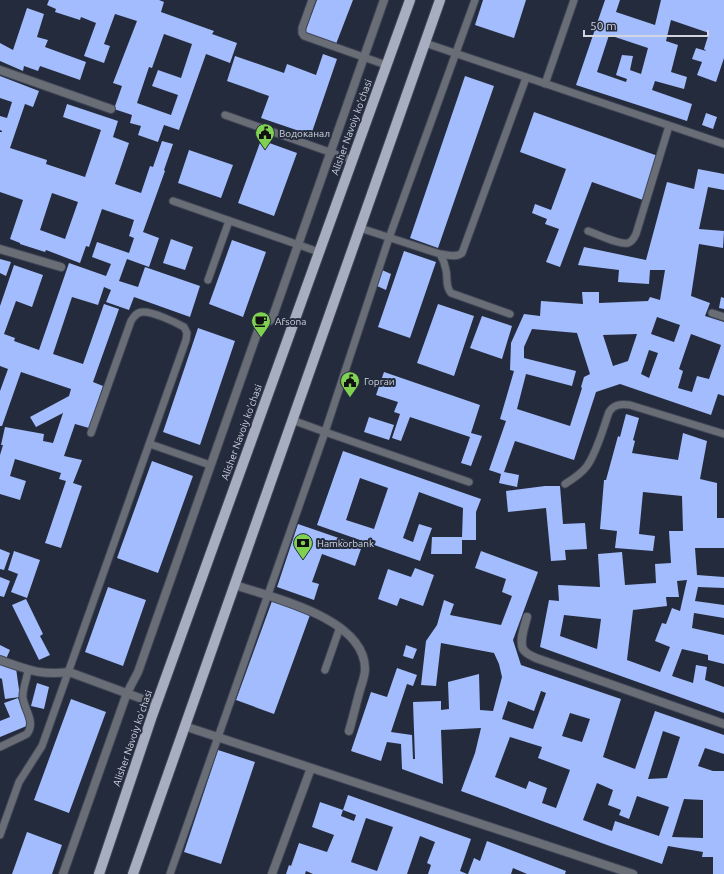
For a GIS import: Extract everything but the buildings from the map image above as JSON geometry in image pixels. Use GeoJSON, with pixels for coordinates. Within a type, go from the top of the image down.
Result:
{"type":"FeatureCollection","features":[{"type":"Feature","properties":{"kind":"main road","name":"Alisher Navoiy ko'chasi"},"geometry":{"type":"LineString","coordinates":[[99,874],[156,704],[410,0]]}},
{"type":"Feature","properties":{"kind":"main road"},"geometry":{"type":"LineString","coordinates":[[133,874],[440,0]]}},
{"type":"Feature","properties":{"kind":"street"},"geometry":{"type":"LineString","coordinates":[[63,874],[127,693],[138,672],[259,328],[272,320],[384,0]]}},
{"type":"Feature","properties":{"kind":"street"},"geometry":{"type":"LineString","coordinates":[[0,70],[111,108]]}},
{"type":"Feature","properties":{"kind":"street"},"geometry":{"type":"LineString","coordinates":[[0,250],[61,268]]}},
{"type":"Feature","properties":{"kind":"street"},"geometry":{"type":"LineString","coordinates":[[235,584],[309,610],[340,628],[360,647],[364,658],[365,671],[349,731]]}},
{"type":"Feature","properties":{"kind":"street"},"geometry":{"type":"LineString","coordinates":[[527,617],[522,641],[523,649],[528,654],[544,661],[724,724]]}},
{"type":"Feature","properties":{"kind":"street"},"geometry":{"type":"LineString","coordinates":[[0,660],[28,670],[54,674],[69,672],[156,704]]}},
{"type":"Feature","properties":{"kind":"street"},"geometry":{"type":"LineString","coordinates":[[184,726],[633,874]]}},
{"type":"Feature","properties":{"kind":"street"},"geometry":{"type":"LineString","coordinates":[[272,874],[311,768]]}},
{"type":"Feature","properties":{"kind":"lane"},"geometry":{"type":"LineString","coordinates":[[312,0],[302,28],[302,33],[304,36],[386,66]]}},
{"type":"Feature","properties":{"kind":"lane"},"geometry":{"type":"LineString","coordinates":[[170,874],[325,432],[389,238],[475,0]]}},
{"type":"Feature","properties":{"kind":"lane"},"geometry":{"type":"LineString","coordinates":[[545,84],[574,0]]}},
{"type":"Feature","properties":{"kind":"lane"},"geometry":{"type":"LineString","coordinates":[[425,44],[724,144]]}},
{"type":"Feature","properties":{"kind":"lane"},"geometry":{"type":"LineString","coordinates":[[360,228],[440,254],[459,256],[462,253],[526,78]]}},
{"type":"Feature","properties":{"kind":"lane"},"geometry":{"type":"LineString","coordinates":[[225,115],[352,160]]}},
{"type":"Feature","properties":{"kind":"lane"},"geometry":{"type":"LineString","coordinates":[[588,231],[622,243],[633,240],[669,126]]}},
{"type":"Feature","properties":{"kind":"lane"},"geometry":{"type":"LineString","coordinates":[[173,201],[319,252]]}},
{"type":"Feature","properties":{"kind":"lane"},"geometry":{"type":"LineString","coordinates":[[208,280],[229,221]]}},
{"type":"Feature","properties":{"kind":"lane"},"geometry":{"type":"LineString","coordinates":[[440,254],[445,262],[448,289],[451,292],[510,314]]}},
{"type":"Feature","properties":{"kind":"lane"},"geometry":{"type":"LineString","coordinates":[[0,835],[19,782],[42,746],[69,672],[186,340],[187,333],[184,327],[149,313],[142,312],[135,315],[131,321],[91,433]]}},
{"type":"Feature","properties":{"kind":"lane"},"geometry":{"type":"LineString","coordinates":[[712,313],[724,317]]}},
{"type":"Feature","properties":{"kind":"lane"},"geometry":{"type":"LineString","coordinates":[[565,484],[587,466],[594,453],[609,412],[617,405],[630,405],[724,434]]}},
{"type":"Feature","properties":{"kind":"lane"},"geometry":{"type":"LineString","coordinates":[[292,420],[469,482]]}},
{"type":"Feature","properties":{"kind":"lane"},"geometry":{"type":"LineString","coordinates":[[150,444],[210,465]]}},
{"type":"Feature","properties":{"kind":"lane"},"geometry":{"type":"LineString","coordinates":[[325,670],[340,628]]}},
{"type":"Feature","properties":{"kind":"lane"},"geometry":{"type":"LineString","coordinates":[[0,747],[27,734],[29,731],[31,722],[23,698],[28,670]]}},
{"type":"Feature","properties":{"kind":"place","name":"Водоканал"},"geometry":{"type":"Point","coordinates":[265,150]}},
{"type":"Feature","properties":{"kind":"place","name":"Afsona"},"geometry":{"type":"Point","coordinates":[261,338]}},
{"type":"Feature","properties":{"kind":"place","name":"Горгаи"},"geometry":{"type":"Point","coordinates":[350,398]}},
{"type":"Feature","properties":{"kind":"place","name":"Hamkorbank"},"geometry":{"type":"Point","coordinates":[303,560]}}]}
